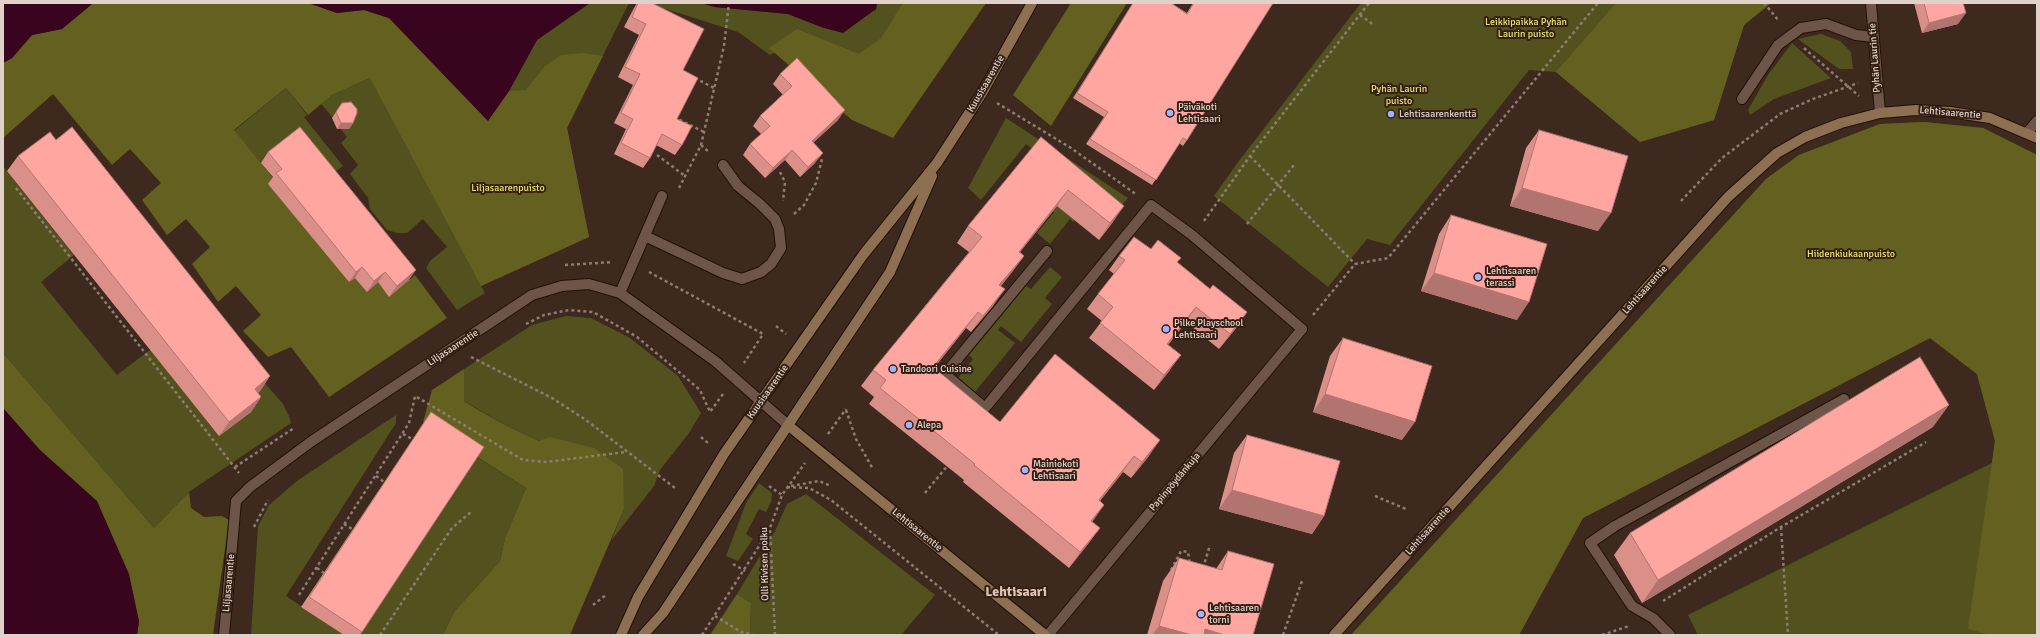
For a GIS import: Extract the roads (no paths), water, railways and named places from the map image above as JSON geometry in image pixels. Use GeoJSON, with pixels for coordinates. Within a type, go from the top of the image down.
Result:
{"type":"FeatureCollection","features":[{"type":"Feature","properties":{"kind":"main road","name":"Kuusisaarentie"},"geometry":{"type":"LineString","coordinates":[[621,635],[638,597],[724,454],[864,256],[937,163],[982,93],[1032,3]]}},
{"type":"Feature","properties":{"kind":"main road","name":"Lehtisaarentie"},"geometry":{"type":"LineString","coordinates":[[1334,635],[1728,197],[1746,179],[1777,153],[1805,138],[1841,123],[1880,113],[1916,110],[1950,112],[1990,118],[2037,138]]}},
{"type":"Feature","properties":{"kind":"main road","name":"Kuusisaarentie"},"geometry":{"type":"LineString","coordinates":[[644,635],[663,613],[789,426],[890,272],[937,163]]}},
{"type":"Feature","properties":{"kind":"main road","name":"Lehtisaarentie"},"geometry":{"type":"LineString","coordinates":[[789,426],[1045,635]]}},
{"type":"Feature","properties":{"kind":"street","name":"Pyhän Laurin tie"},"geometry":{"type":"LineString","coordinates":[[1871,3],[1876,80],[1880,113]]}},
{"type":"Feature","properties":{"kind":"street"},"geometry":{"type":"LineString","coordinates":[[1742,99],[1778,45],[1800,28],[1826,24],[1856,35],[1874,37]]}},
{"type":"Feature","properties":{"kind":"street"},"geometry":{"type":"LineString","coordinates":[[2027,133],[2037,121]]}},
{"type":"Feature","properties":{"kind":"street"},"geometry":{"type":"LineString","coordinates":[[644,236],[723,273],[742,278],[761,272],[770,264],[781,248],[777,224],[760,204],[738,186],[723,165]]}},
{"type":"Feature","properties":{"kind":"street"},"geometry":{"type":"LineString","coordinates":[[620,293],[662,196]]}},
{"type":"Feature","properties":{"kind":"street","name":"Papinpöydänkuja"},"geometry":{"type":"LineString","coordinates":[[1047,251],[945,374],[985,408],[1150,205],[1192,235],[1302,329],[1048,635]]}},
{"type":"Feature","properties":{"kind":"street","name":"Liljasaarentie"},"geometry":{"type":"LineString","coordinates":[[224,635],[236,501],[250,487],[312,441],[532,295],[562,286],[589,284],[620,293],[715,361],[789,426]]}},
{"type":"Feature","properties":{"kind":"street"},"geometry":{"type":"LineString","coordinates":[[1670,635],[1653,618],[1632,606],[1590,543],[1615,526],[1844,399]]}},
{"type":"Feature","properties":{"kind":"place","name":"Päiväkoti Lehtisaari"},"geometry":{"type":"Point","coordinates":[1170,113]}},
{"type":"Feature","properties":{"kind":"place","name":"Lehtisaarenkenttä"},"geometry":{"type":"Point","coordinates":[1391,114]}},
{"type":"Feature","properties":{"kind":"place","name":"Lehtisaaren terassi"},"geometry":{"type":"Point","coordinates":[1478,277]}},
{"type":"Feature","properties":{"kind":"place","name":"Pilke Playschool Lehtisaari"},"geometry":{"type":"Point","coordinates":[1166,329]}},
{"type":"Feature","properties":{"kind":"place","name":"Tandoori Cuisine"},"geometry":{"type":"Point","coordinates":[893,369]}},
{"type":"Feature","properties":{"kind":"place","name":"Alepa"},"geometry":{"type":"Point","coordinates":[909,425]}},
{"type":"Feature","properties":{"kind":"place","name":"Mainiokoti Lehtisaari"},"geometry":{"type":"Point","coordinates":[1025,470]}},
{"type":"Feature","properties":{"kind":"place","name":"Lehtisaaren torni"},"geometry":{"type":"Point","coordinates":[1201,614]}},
{"type":"Feature","properties":{"kind":"district","name":"Lehtisaari"},"geometry":{"type":"Point","coordinates":[1016,592]}},
{"type":"Feature","properties":{"kind":"park label","name":"Leikkipaikka Pyhän Laurin puisto"},"geometry":{"type":"Point","coordinates":[1526,28]}},
{"type":"Feature","properties":{"kind":"park label","name":"Pyhän Laurin puisto"},"geometry":{"type":"Point","coordinates":[1399,94]}},
{"type":"Feature","properties":{"kind":"park label","name":"Liljasaarenpuisto"},"geometry":{"type":"Point","coordinates":[508,188]}},
{"type":"Feature","properties":{"kind":"park label","name":"Hiidenkiukaanpuisto"},"geometry":{"type":"Point","coordinates":[1851,254]}}]}
